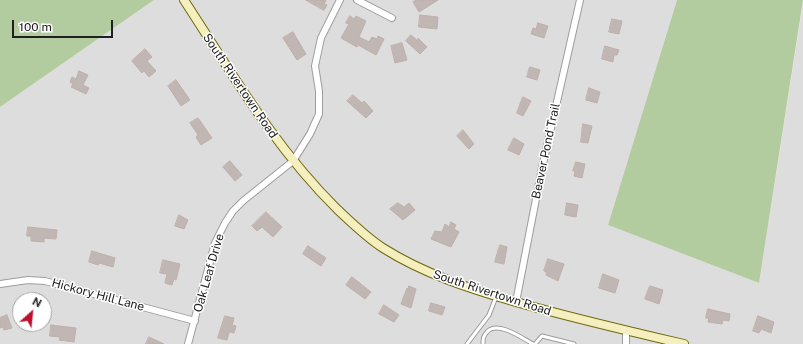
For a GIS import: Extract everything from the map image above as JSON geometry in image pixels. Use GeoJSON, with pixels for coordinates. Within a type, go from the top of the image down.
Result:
{"type":"FeatureCollection","features":[{"type":"Feature","properties":{"kind":"main road","name":"South Rivertown Road"},"geometry":{"type":"LineString","coordinates":[[184,0],[267,127],[293,161],[322,194],[358,229],[382,247],[415,266],[455,283],[496,297],[558,315],[684,344]]}},
{"type":"Feature","properties":{"kind":"street","name":"Oak Leaf Drive"},"geometry":{"type":"LineString","coordinates":[[188,344],[215,244],[224,223],[243,201],[293,161],[310,134],[319,114],[319,91],[315,66],[321,38],[340,0]]}},
{"type":"Feature","properties":{"kind":"street"},"geometry":{"type":"LineString","coordinates":[[357,0],[392,18]]}},
{"type":"Feature","properties":{"kind":"street","name":"Beaver Pond Trail"},"geometry":{"type":"LineString","coordinates":[[516,302],[542,168],[580,0]]}},
{"type":"Feature","properties":{"kind":"street","name":"Hickory Hill Lane"},"geometry":{"type":"LineString","coordinates":[[0,284],[28,280],[45,281],[195,321]]}},
{"type":"Feature","properties":{"kind":"street"},"geometry":{"type":"LineString","coordinates":[[626,331],[626,344]]}},
{"type":"Feature","properties":{"kind":"lane"},"geometry":{"type":"LineString","coordinates":[[467,344],[489,315],[496,297]]}},
{"type":"Feature","properties":{"kind":"lane"},"geometry":{"type":"LineString","coordinates":[[483,344],[484,335],[488,330],[495,327],[504,329],[534,344],[542,336],[574,344]]}},
{"type":"Feature","properties":{"kind":"shaded area"},"geometry":{"type":"Polygon","coordinates":[[[154,0],[677,0],[608,225],[759,283],[803,4],[803,344],[0,344],[0,107],[154,0]]]}},
{"type":"Feature","properties":{"kind":"green space"},"geometry":{"type":"Polygon","coordinates":[[[0,0],[154,0],[0,107],[0,0]]]}},
{"type":"Feature","properties":{"kind":"green space"},"geometry":{"type":"Polygon","coordinates":[[[677,0],[803,0],[759,283],[608,225],[677,0]]]}},
{"type":"Feature","properties":{"kind":"building"},"geometry":{"type":"Polygon","coordinates":[[[306,0],[326,0],[324,4],[327,5],[324,10],[306,0]]]}},
{"type":"Feature","properties":{"kind":"building"},"geometry":{"type":"Polygon","coordinates":[[[417,0],[438,0],[419,12],[413,2],[417,0]]]}},
{"type":"Feature","properties":{"kind":"building"},"geometry":{"type":"Polygon","coordinates":[[[420,15],[438,17],[437,29],[419,27],[420,15]]]}},
{"type":"Feature","properties":{"kind":"building"},"geometry":{"type":"Polygon","coordinates":[[[350,16],[354,19],[356,16],[366,21],[359,37],[369,42],[372,37],[377,39],[378,36],[384,39],[376,55],[341,38],[349,24],[346,23],[350,16]]]}},
{"type":"Feature","properties":{"kind":"building"},"geometry":{"type":"Polygon","coordinates":[[[612,19],[622,21],[619,34],[609,32],[612,19]]]}},
{"type":"Feature","properties":{"kind":"building"},"geometry":{"type":"Polygon","coordinates":[[[538,23],[548,26],[544,38],[531,34],[533,28],[536,29],[538,23]]]}},
{"type":"Feature","properties":{"kind":"building"},"geometry":{"type":"Polygon","coordinates":[[[293,32],[306,54],[297,60],[283,38],[293,32]]]}},
{"type":"Feature","properties":{"kind":"building"},"geometry":{"type":"Polygon","coordinates":[[[411,35],[418,41],[418,38],[427,47],[420,54],[406,41],[411,35]]]}},
{"type":"Feature","properties":{"kind":"building"},"geometry":{"type":"Polygon","coordinates":[[[402,43],[407,60],[395,63],[391,46],[402,43]]]}},
{"type":"Feature","properties":{"kind":"building"},"geometry":{"type":"Polygon","coordinates":[[[605,46],[619,50],[617,55],[614,55],[613,62],[602,59],[605,46]]]}},
{"type":"Feature","properties":{"kind":"building"},"geometry":{"type":"Polygon","coordinates":[[[145,49],[152,57],[147,61],[156,71],[149,77],[144,71],[142,73],[132,61],[145,49]]]}},
{"type":"Feature","properties":{"kind":"building"},"geometry":{"type":"Polygon","coordinates":[[[530,67],[540,70],[537,80],[527,77],[530,67]]]}},
{"type":"Feature","properties":{"kind":"building"},"geometry":{"type":"Polygon","coordinates":[[[79,71],[88,75],[83,85],[89,88],[86,94],[71,87],[73,84],[70,82],[72,77],[76,79],[79,71]]]}},
{"type":"Feature","properties":{"kind":"building"},"geometry":{"type":"Polygon","coordinates":[[[176,80],[190,100],[181,106],[168,86],[176,80]]]}},
{"type":"Feature","properties":{"kind":"building"},"geometry":{"type":"Polygon","coordinates":[[[589,88],[600,92],[597,103],[586,100],[589,88]]]}},
{"type":"Feature","properties":{"kind":"building"},"geometry":{"type":"Polygon","coordinates":[[[353,95],[362,103],[364,101],[373,111],[366,118],[347,101],[353,95]]]}},
{"type":"Feature","properties":{"kind":"building"},"geometry":{"type":"Polygon","coordinates":[[[523,97],[531,101],[523,116],[517,113],[523,97]]]}},
{"type":"Feature","properties":{"kind":"building"},"geometry":{"type":"Polygon","coordinates":[[[198,118],[212,138],[201,145],[196,137],[198,135],[190,123],[198,118]]]}},
{"type":"Feature","properties":{"kind":"building"},"geometry":{"type":"Polygon","coordinates":[[[583,124],[592,126],[588,143],[581,142],[583,124]]]}},
{"type":"Feature","properties":{"kind":"building"},"geometry":{"type":"Polygon","coordinates":[[[463,130],[474,144],[469,149],[457,136],[463,130]]]}},
{"type":"Feature","properties":{"kind":"building"},"geometry":{"type":"Polygon","coordinates":[[[514,138],[524,144],[519,155],[508,150],[514,138]]]}},
{"type":"Feature","properties":{"kind":"building"},"geometry":{"type":"Polygon","coordinates":[[[230,161],[242,175],[235,181],[223,167],[230,161]]]}},
{"type":"Feature","properties":{"kind":"building"},"geometry":{"type":"Polygon","coordinates":[[[576,162],[585,164],[582,178],[574,176],[575,171],[573,171],[576,162]]]}},
{"type":"Feature","properties":{"kind":"building"},"geometry":{"type":"Polygon","coordinates":[[[398,203],[404,207],[409,203],[415,210],[403,220],[390,209],[398,203]]]}},
{"type":"Feature","properties":{"kind":"building"},"geometry":{"type":"Polygon","coordinates":[[[567,203],[578,205],[576,217],[565,215],[567,203]]]}},
{"type":"Feature","properties":{"kind":"building"},"geometry":{"type":"Polygon","coordinates":[[[266,212],[282,227],[273,237],[262,227],[257,231],[252,226],[266,212]]]}},
{"type":"Feature","properties":{"kind":"building"},"geometry":{"type":"Polygon","coordinates":[[[179,215],[188,220],[184,229],[175,226],[179,215]]]}},
{"type":"Feature","properties":{"kind":"building"},"geometry":{"type":"Polygon","coordinates":[[[451,222],[456,225],[454,229],[459,232],[451,247],[431,239],[435,231],[442,232],[445,224],[449,227],[451,222]]]}},
{"type":"Feature","properties":{"kind":"building"},"geometry":{"type":"Polygon","coordinates":[[[28,227],[57,230],[56,239],[44,238],[44,242],[31,241],[31,236],[27,236],[28,227]]]}},
{"type":"Feature","properties":{"kind":"building"},"geometry":{"type":"Polygon","coordinates":[[[500,245],[507,247],[504,264],[495,262],[500,245]]]}},
{"type":"Feature","properties":{"kind":"building"},"geometry":{"type":"Polygon","coordinates":[[[308,246],[326,258],[321,266],[303,254],[308,246]]]}},
{"type":"Feature","properties":{"kind":"building"},"geometry":{"type":"Polygon","coordinates":[[[92,251],[115,258],[113,267],[89,262],[92,251]]]}},
{"type":"Feature","properties":{"kind":"building"},"geometry":{"type":"Polygon","coordinates":[[[548,259],[564,264],[558,281],[546,275],[547,273],[544,271],[548,259]]]}},
{"type":"Feature","properties":{"kind":"building"},"geometry":{"type":"Polygon","coordinates":[[[163,260],[180,264],[176,280],[174,279],[172,285],[165,283],[167,274],[160,273],[163,260]]]}},
{"type":"Feature","properties":{"kind":"building"},"geometry":{"type":"Polygon","coordinates":[[[603,274],[619,280],[615,293],[599,288],[603,274]]]}},
{"type":"Feature","properties":{"kind":"building"},"geometry":{"type":"Polygon","coordinates":[[[352,277],[371,292],[365,299],[346,285],[352,277]]]}},
{"type":"Feature","properties":{"kind":"building"},"geometry":{"type":"Polygon","coordinates":[[[409,286],[416,289],[411,308],[401,304],[409,286]]]}},
{"type":"Feature","properties":{"kind":"building"},"geometry":{"type":"Polygon","coordinates":[[[650,286],[663,290],[659,304],[645,299],[650,286]]]}},
{"type":"Feature","properties":{"kind":"building"},"geometry":{"type":"Polygon","coordinates":[[[431,303],[445,307],[442,315],[429,311],[431,303]]]}},
{"type":"Feature","properties":{"kind":"building"},"geometry":{"type":"Polygon","coordinates":[[[384,305],[399,315],[394,322],[379,314],[384,305]]]}},
{"type":"Feature","properties":{"kind":"building"},"geometry":{"type":"Polygon","coordinates":[[[708,309],[730,314],[729,321],[723,320],[722,324],[708,322],[709,318],[706,318],[708,309]]]}},
{"type":"Feature","properties":{"kind":"building"},"geometry":{"type":"Polygon","coordinates":[[[7,315],[12,328],[4,330],[3,327],[0,328],[0,318],[7,315]]]}},
{"type":"Feature","properties":{"kind":"building"},"geometry":{"type":"Polygon","coordinates":[[[225,316],[234,318],[232,325],[236,326],[234,333],[229,332],[227,340],[218,338],[225,316]]]}},
{"type":"Feature","properties":{"kind":"building"},"geometry":{"type":"Polygon","coordinates":[[[758,316],[774,322],[771,333],[761,329],[759,333],[753,331],[758,316]]]}},
{"type":"Feature","properties":{"kind":"building"},"geometry":{"type":"Polygon","coordinates":[[[52,325],[76,328],[74,342],[59,340],[60,337],[50,336],[50,332],[52,332],[52,325]]]}},
{"type":"Feature","properties":{"kind":"building"},"geometry":{"type":"Polygon","coordinates":[[[149,337],[164,344],[146,344],[149,337]]]}}]}
